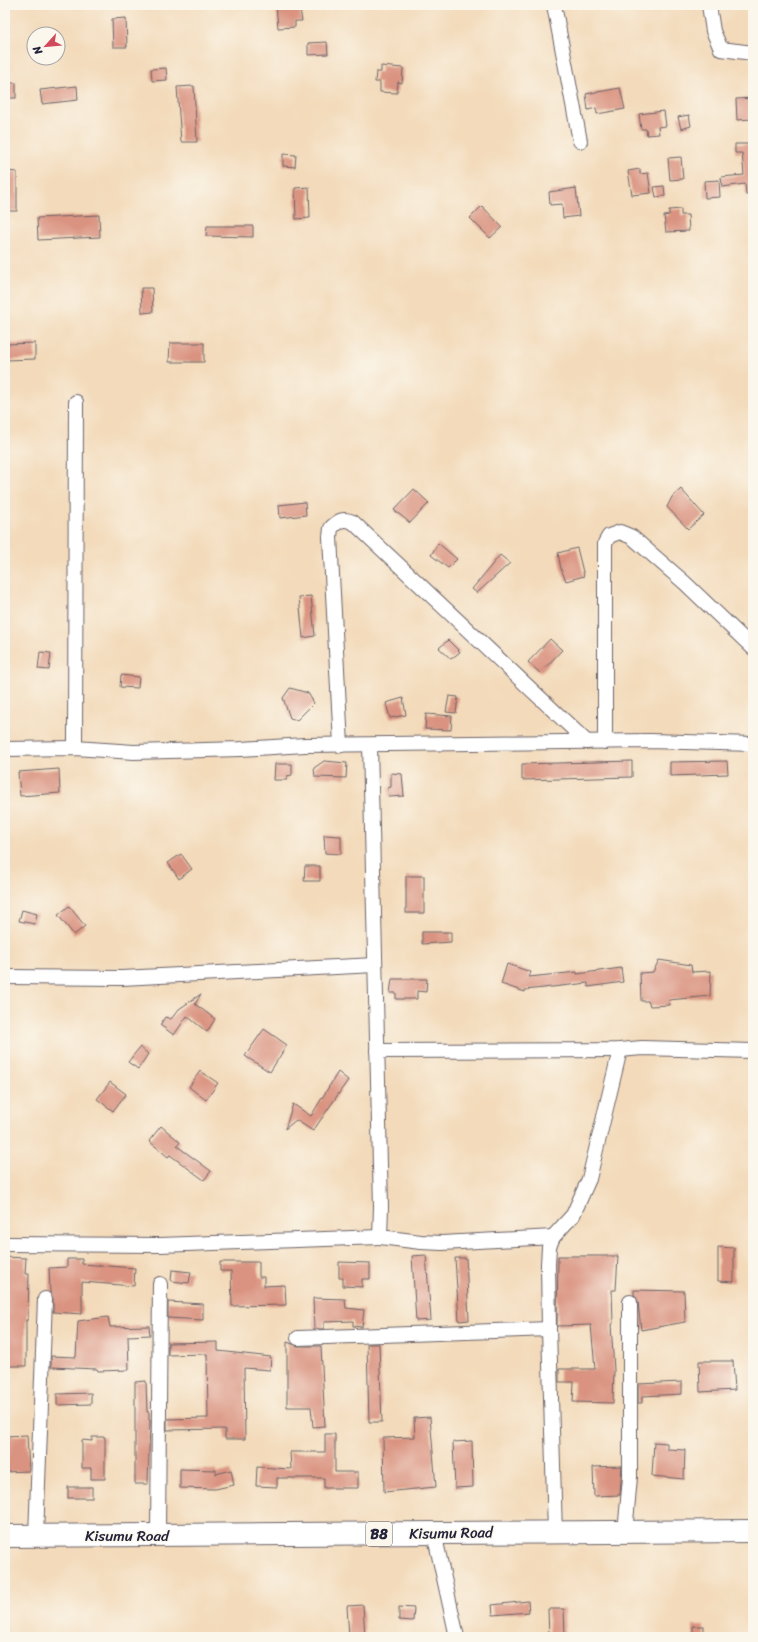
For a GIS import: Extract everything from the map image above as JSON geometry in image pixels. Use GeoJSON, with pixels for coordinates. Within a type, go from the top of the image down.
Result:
{"type":"FeatureCollection","features":[{"type":"Feature","properties":{"kind":"highway","name":"Kisumu Road"},"geometry":{"type":"LineString","coordinates":[[5,1536],[753,1532]]}},
{"type":"Feature","properties":{"kind":"street"},"geometry":{"type":"LineString","coordinates":[[554,5],[580,141]]}},
{"type":"Feature","properties":{"kind":"street"},"geometry":{"type":"LineString","coordinates":[[709,5],[713,31],[721,50],[753,53]]}},
{"type":"Feature","properties":{"kind":"street"},"geometry":{"type":"LineString","coordinates":[[75,748],[76,402]]}},
{"type":"Feature","properties":{"kind":"street"},"geometry":{"type":"LineString","coordinates":[[341,745],[330,538],[331,528],[340,520],[346,519],[353,522],[587,742]]}},
{"type":"Feature","properties":{"kind":"street"},"geometry":{"type":"LineString","coordinates":[[605,742],[605,543],[609,536],[620,532],[632,537],[685,583],[753,648]]}},
{"type":"Feature","properties":{"kind":"street"},"geometry":{"type":"LineString","coordinates":[[5,750],[75,748],[134,752],[370,744],[587,742],[753,744]]}},
{"type":"Feature","properties":{"kind":"street"},"geometry":{"type":"LineString","coordinates":[[370,744],[381,1207],[380,1237]]}},
{"type":"Feature","properties":{"kind":"street"},"geometry":{"type":"LineString","coordinates":[[5,977],[122,978],[375,965]]}},
{"type":"Feature","properties":{"kind":"street"},"geometry":{"type":"LineString","coordinates":[[377,1051],[620,1050],[642,1048],[753,1051]]}},
{"type":"Feature","properties":{"kind":"street"},"geometry":{"type":"LineString","coordinates":[[554,1532],[548,1329],[548,1264],[550,1247],[553,1237],[573,1215],[589,1179],[620,1050]]}},
{"type":"Feature","properties":{"kind":"street"},"geometry":{"type":"LineString","coordinates":[[5,1244],[160,1245],[380,1237],[442,1243],[553,1237]]}},
{"type":"Feature","properties":{"kind":"street"},"geometry":{"type":"LineString","coordinates":[[158,1536],[160,1284]]}},
{"type":"Feature","properties":{"kind":"street"},"geometry":{"type":"LineString","coordinates":[[36,1536],[45,1299]]}},
{"type":"Feature","properties":{"kind":"street"},"geometry":{"type":"LineString","coordinates":[[625,1533],[630,1477],[630,1302]]}},
{"type":"Feature","properties":{"kind":"street"},"geometry":{"type":"LineString","coordinates":[[298,1338],[548,1329]]}},
{"type":"Feature","properties":{"kind":"street"},"geometry":{"type":"LineString","coordinates":[[434,1533],[457,1637]]}},
{"type":"Feature","properties":{"kind":"building"},"geometry":{"type":"Polygon","coordinates":[[[276,5],[293,5],[293,9],[300,9],[302,21],[295,21],[295,27],[278,28],[276,5]]]}},
{"type":"Feature","properties":{"kind":"building"},"geometry":{"type":"Polygon","coordinates":[[[126,18],[127,47],[113,47],[112,19],[126,18]]]}},
{"type":"Feature","properties":{"kind":"building"},"geometry":{"type":"Polygon","coordinates":[[[327,42],[328,54],[308,55],[308,43],[327,42]]]}},
{"type":"Feature","properties":{"kind":"building"},"geometry":{"type":"Polygon","coordinates":[[[381,66],[403,68],[402,83],[398,82],[397,93],[380,92],[380,82],[375,82],[376,72],[381,72],[381,66]]]}},
{"type":"Feature","properties":{"kind":"building"},"geometry":{"type":"Polygon","coordinates":[[[166,68],[167,80],[152,81],[151,69],[166,68]]]}},
{"type":"Feature","properties":{"kind":"building"},"geometry":{"type":"Polygon","coordinates":[[[5,83],[16,83],[16,98],[5,98],[5,83]]]}},
{"type":"Feature","properties":{"kind":"building"},"geometry":{"type":"Polygon","coordinates":[[[77,86],[78,100],[42,104],[40,90],[77,86]]]}},
{"type":"Feature","properties":{"kind":"building"},"geometry":{"type":"Polygon","coordinates":[[[194,86],[197,142],[181,142],[177,87],[194,86]]]}},
{"type":"Feature","properties":{"kind":"building"},"geometry":{"type":"Polygon","coordinates":[[[620,88],[625,109],[597,114],[596,108],[588,110],[586,94],[620,88]]]}},
{"type":"Feature","properties":{"kind":"building"},"geometry":{"type":"Polygon","coordinates":[[[753,98],[753,119],[737,120],[736,99],[753,98]]]}},
{"type":"Feature","properties":{"kind":"building"},"geometry":{"type":"Polygon","coordinates":[[[664,111],[666,126],[658,127],[659,134],[647,135],[646,129],[641,129],[639,114],[664,111]]]}},
{"type":"Feature","properties":{"kind":"building"},"geometry":{"type":"Polygon","coordinates":[[[689,115],[691,126],[681,129],[678,117],[689,115]]]}},
{"type":"Feature","properties":{"kind":"building"},"geometry":{"type":"Polygon","coordinates":[[[735,144],[753,144],[753,195],[746,195],[745,184],[722,187],[721,177],[744,175],[742,153],[735,153],[735,144]]]}},
{"type":"Feature","properties":{"kind":"building"},"geometry":{"type":"Polygon","coordinates":[[[283,154],[296,155],[295,167],[283,166],[283,154]]]}},
{"type":"Feature","properties":{"kind":"building"},"geometry":{"type":"Polygon","coordinates":[[[681,157],[683,179],[670,180],[668,158],[681,157]]]}},
{"type":"Feature","properties":{"kind":"building"},"geometry":{"type":"Polygon","coordinates":[[[640,169],[640,174],[648,173],[651,193],[632,195],[628,171],[640,169]]]}},
{"type":"Feature","properties":{"kind":"building"},"geometry":{"type":"Polygon","coordinates":[[[5,171],[17,172],[17,211],[5,211],[5,171]]]}},
{"type":"Feature","properties":{"kind":"building"},"geometry":{"type":"Polygon","coordinates":[[[719,180],[720,197],[705,198],[704,181],[719,180]]]}},
{"type":"Feature","properties":{"kind":"building"},"geometry":{"type":"Polygon","coordinates":[[[664,186],[665,196],[656,197],[654,187],[664,186]]]}},
{"type":"Feature","properties":{"kind":"building"},"geometry":{"type":"Polygon","coordinates":[[[309,187],[310,218],[296,219],[295,188],[309,187]]]}},
{"type":"Feature","properties":{"kind":"building"},"geometry":{"type":"Polygon","coordinates":[[[576,188],[579,216],[563,218],[562,204],[550,205],[549,192],[576,188]]]}},
{"type":"Feature","properties":{"kind":"building"},"geometry":{"type":"Polygon","coordinates":[[[482,206],[502,227],[490,238],[470,218],[482,206]]]}},
{"type":"Feature","properties":{"kind":"building"},"geometry":{"type":"Polygon","coordinates":[[[681,209],[681,215],[688,215],[689,231],[666,232],[664,216],[669,215],[669,210],[681,209]]]}},
{"type":"Feature","properties":{"kind":"building"},"geometry":{"type":"Polygon","coordinates":[[[99,215],[100,237],[38,240],[37,218],[99,215]]]}},
{"type":"Feature","properties":{"kind":"building"},"geometry":{"type":"Polygon","coordinates":[[[207,226],[253,226],[253,237],[206,236],[207,226]]]}},
{"type":"Feature","properties":{"kind":"building"},"geometry":{"type":"Polygon","coordinates":[[[141,288],[152,288],[153,312],[142,313],[141,288]]]}},
{"type":"Feature","properties":{"kind":"building"},"geometry":{"type":"Polygon","coordinates":[[[35,343],[35,359],[5,360],[5,344],[35,343]]]}},
{"type":"Feature","properties":{"kind":"building"},"geometry":{"type":"Polygon","coordinates":[[[170,343],[204,343],[204,362],[169,362],[170,343]]]}},
{"type":"Feature","properties":{"kind":"building"},"geometry":{"type":"Polygon","coordinates":[[[414,489],[429,503],[410,523],[394,510],[414,489]]]}},
{"type":"Feature","properties":{"kind":"building"},"geometry":{"type":"Polygon","coordinates":[[[681,489],[704,515],[688,529],[667,507],[672,497],[681,489]]]}},
{"type":"Feature","properties":{"kind":"building"},"geometry":{"type":"Polygon","coordinates":[[[305,502],[306,515],[280,518],[279,505],[305,502]]]}},
{"type":"Feature","properties":{"kind":"building"},"geometry":{"type":"Polygon","coordinates":[[[438,543],[457,559],[448,568],[431,555],[438,543]]]}},
{"type":"Feature","properties":{"kind":"building"},"geometry":{"type":"Polygon","coordinates":[[[577,548],[584,576],[566,581],[561,569],[558,553],[577,548]]]}},
{"type":"Feature","properties":{"kind":"building"},"geometry":{"type":"Polygon","coordinates":[[[500,555],[510,563],[477,593],[472,589],[500,555]]]}},
{"type":"Feature","properties":{"kind":"building"},"geometry":{"type":"Polygon","coordinates":[[[311,596],[315,636],[303,638],[299,597],[311,596]]]}},
{"type":"Feature","properties":{"kind":"building"},"geometry":{"type":"Polygon","coordinates":[[[550,639],[562,650],[540,673],[528,662],[550,639]]]}},
{"type":"Feature","properties":{"kind":"building"},"geometry":{"type":"Polygon","coordinates":[[[448,640],[460,652],[451,659],[439,648],[448,640]]]}},
{"type":"Feature","properties":{"kind":"building"},"geometry":{"type":"Polygon","coordinates":[[[40,652],[51,653],[49,670],[38,669],[40,652]]]}},
{"type":"Feature","properties":{"kind":"building"},"geometry":{"type":"Polygon","coordinates":[[[121,675],[139,677],[138,688],[120,687],[121,675]]]}},
{"type":"Feature","properties":{"kind":"building"},"geometry":{"type":"Polygon","coordinates":[[[290,688],[308,693],[314,703],[297,720],[290,718],[283,698],[290,688]]]}},
{"type":"Feature","properties":{"kind":"building"},"geometry":{"type":"Polygon","coordinates":[[[449,696],[458,697],[456,713],[446,712],[449,696]]]}},
{"type":"Feature","properties":{"kind":"building"},"geometry":{"type":"Polygon","coordinates":[[[403,698],[406,715],[390,718],[386,703],[403,698]]]}},
{"type":"Feature","properties":{"kind":"building"},"geometry":{"type":"Polygon","coordinates":[[[426,714],[452,716],[451,730],[425,729],[426,714]]]}},
{"type":"Feature","properties":{"kind":"building"},"geometry":{"type":"Polygon","coordinates":[[[324,761],[347,763],[346,778],[315,777],[314,768],[324,761]]]}},
{"type":"Feature","properties":{"kind":"building"},"geometry":{"type":"Polygon","coordinates":[[[632,761],[632,777],[522,780],[522,764],[632,761]]]}},
{"type":"Feature","properties":{"kind":"building"},"geometry":{"type":"Polygon","coordinates":[[[727,761],[728,774],[670,776],[670,762],[727,761]]]}},
{"type":"Feature","properties":{"kind":"building"},"geometry":{"type":"Polygon","coordinates":[[[275,764],[292,764],[292,775],[287,776],[287,780],[274,780],[275,764]]]}},
{"type":"Feature","properties":{"kind":"building"},"geometry":{"type":"Polygon","coordinates":[[[59,769],[60,793],[20,796],[18,772],[59,769]]]}},
{"type":"Feature","properties":{"kind":"building"},"geometry":{"type":"Polygon","coordinates":[[[391,773],[402,774],[404,796],[389,797],[388,788],[391,787],[391,773]]]}},
{"type":"Feature","properties":{"kind":"building"},"geometry":{"type":"Polygon","coordinates":[[[324,835],[341,836],[341,854],[325,853],[324,835]]]}},
{"type":"Feature","properties":{"kind":"building"},"geometry":{"type":"Polygon","coordinates":[[[181,854],[192,869],[179,879],[168,863],[181,854]]]}},
{"type":"Feature","properties":{"kind":"building"},"geometry":{"type":"Polygon","coordinates":[[[305,866],[320,866],[320,881],[304,881],[305,866]]]}},
{"type":"Feature","properties":{"kind":"building"},"geometry":{"type":"Polygon","coordinates":[[[406,876],[424,876],[424,913],[406,913],[406,876]]]}},
{"type":"Feature","properties":{"kind":"building"},"geometry":{"type":"Polygon","coordinates":[[[69,906],[85,926],[74,935],[58,915],[69,906]]]}},
{"type":"Feature","properties":{"kind":"building"},"geometry":{"type":"Polygon","coordinates":[[[22,910],[37,914],[35,924],[19,921],[22,910]]]}},
{"type":"Feature","properties":{"kind":"building"},"geometry":{"type":"Polygon","coordinates":[[[422,932],[451,932],[451,942],[422,944],[422,932]]]}},
{"type":"Feature","properties":{"kind":"building"},"geometry":{"type":"Polygon","coordinates":[[[659,960],[691,965],[692,972],[711,971],[710,996],[669,1000],[670,1005],[650,1006],[648,1001],[641,1001],[640,973],[653,972],[659,960]]]}},
{"type":"Feature","properties":{"kind":"building"},"geometry":{"type":"Polygon","coordinates":[[[507,964],[531,972],[529,977],[577,972],[577,974],[621,968],[623,982],[588,987],[588,983],[525,990],[525,992],[501,984],[507,964]]]}},
{"type":"Feature","properties":{"kind":"building"},"geometry":{"type":"Polygon","coordinates":[[[392,979],[427,979],[426,992],[417,991],[417,999],[396,999],[396,993],[390,993],[392,979]]]}},
{"type":"Feature","properties":{"kind":"building"},"geometry":{"type":"Polygon","coordinates":[[[201,994],[195,1004],[215,1019],[207,1032],[187,1016],[174,1035],[160,1025],[165,1017],[171,1019],[179,1009],[201,994]]]}},
{"type":"Feature","properties":{"kind":"building"},"geometry":{"type":"Polygon","coordinates":[[[264,1029],[287,1045],[270,1072],[245,1056],[264,1029]]]}},
{"type":"Feature","properties":{"kind":"building"},"geometry":{"type":"Polygon","coordinates":[[[140,1047],[148,1054],[138,1069],[128,1062],[140,1047]]]}},
{"type":"Feature","properties":{"kind":"building"},"geometry":{"type":"Polygon","coordinates":[[[200,1071],[218,1083],[206,1100],[189,1087],[200,1071]]]}},
{"type":"Feature","properties":{"kind":"building"},"geometry":{"type":"Polygon","coordinates":[[[338,1072],[348,1080],[313,1131],[296,1120],[285,1129],[293,1104],[311,1116],[338,1072]]]}},
{"type":"Feature","properties":{"kind":"building"},"geometry":{"type":"Polygon","coordinates":[[[110,1082],[126,1094],[113,1111],[97,1099],[110,1082]]]}},
{"type":"Feature","properties":{"kind":"building"},"geometry":{"type":"Polygon","coordinates":[[[161,1126],[180,1142],[177,1146],[211,1171],[204,1180],[170,1155],[168,1157],[149,1141],[161,1126]]]}},
{"type":"Feature","properties":{"kind":"building"},"geometry":{"type":"Polygon","coordinates":[[[718,1247],[734,1248],[734,1282],[718,1281],[718,1247]]]}},
{"type":"Feature","properties":{"kind":"building"},"geometry":{"type":"Polygon","coordinates":[[[426,1255],[431,1320],[416,1321],[412,1256],[426,1255]]]}},
{"type":"Feature","properties":{"kind":"building"},"geometry":{"type":"Polygon","coordinates":[[[558,1256],[618,1256],[616,1290],[612,1290],[613,1324],[611,1324],[614,1370],[613,1403],[573,1402],[574,1382],[559,1382],[559,1369],[595,1369],[591,1325],[557,1326],[558,1256]]]}},
{"type":"Feature","properties":{"kind":"building"},"geometry":{"type":"Polygon","coordinates":[[[5,1257],[26,1258],[25,1274],[29,1274],[28,1320],[26,1320],[26,1366],[5,1366],[5,1257]]]}},
{"type":"Feature","properties":{"kind":"building"},"geometry":{"type":"Polygon","coordinates":[[[455,1258],[466,1258],[469,1320],[459,1321],[455,1258]]]}},
{"type":"Feature","properties":{"kind":"building"},"geometry":{"type":"Polygon","coordinates":[[[67,1259],[82,1259],[82,1264],[135,1268],[134,1286],[82,1282],[82,1314],[53,1312],[49,1268],[67,1267],[67,1259]]]}},
{"type":"Feature","properties":{"kind":"building"},"geometry":{"type":"Polygon","coordinates":[[[220,1262],[259,1262],[259,1277],[264,1277],[264,1286],[285,1285],[286,1305],[232,1306],[231,1271],[220,1271],[220,1262]]]}},
{"type":"Feature","properties":{"kind":"building"},"geometry":{"type":"Polygon","coordinates":[[[339,1262],[370,1263],[370,1279],[362,1279],[362,1287],[343,1286],[343,1278],[339,1278],[339,1262]]]}},
{"type":"Feature","properties":{"kind":"building"},"geometry":{"type":"Polygon","coordinates":[[[172,1270],[191,1272],[189,1283],[171,1281],[172,1270]]]}},
{"type":"Feature","properties":{"kind":"building"},"geometry":{"type":"Polygon","coordinates":[[[634,1290],[684,1291],[685,1322],[641,1330],[638,1302],[634,1294],[634,1290]]]}},
{"type":"Feature","properties":{"kind":"building"},"geometry":{"type":"Polygon","coordinates":[[[313,1298],[345,1299],[346,1308],[364,1310],[362,1327],[353,1326],[353,1321],[324,1322],[324,1329],[314,1329],[313,1298]]]}},
{"type":"Feature","properties":{"kind":"building"},"geometry":{"type":"Polygon","coordinates":[[[168,1302],[203,1304],[203,1320],[168,1318],[168,1302]]]}},
{"type":"Feature","properties":{"kind":"building"},"geometry":{"type":"Polygon","coordinates":[[[108,1317],[110,1327],[149,1326],[150,1335],[128,1336],[129,1370],[98,1371],[97,1369],[51,1367],[51,1356],[76,1357],[78,1321],[108,1317]]]}},
{"type":"Feature","properties":{"kind":"building"},"geometry":{"type":"Polygon","coordinates":[[[218,1342],[218,1351],[271,1357],[270,1370],[244,1368],[245,1439],[225,1439],[225,1429],[167,1430],[167,1419],[208,1418],[207,1354],[168,1355],[168,1343],[218,1342]]]}},
{"type":"Feature","properties":{"kind":"building"},"geometry":{"type":"Polygon","coordinates":[[[287,1342],[298,1346],[321,1346],[325,1426],[313,1427],[311,1407],[287,1407],[287,1342]]]}},
{"type":"Feature","properties":{"kind":"building"},"geometry":{"type":"Polygon","coordinates":[[[367,1344],[379,1344],[382,1422],[369,1422],[367,1344]]]}},
{"type":"Feature","properties":{"kind":"building"},"geometry":{"type":"Polygon","coordinates":[[[699,1361],[733,1361],[735,1390],[700,1392],[699,1361]]]}},
{"type":"Feature","properties":{"kind":"building"},"geometry":{"type":"Polygon","coordinates":[[[146,1381],[147,1412],[149,1412],[150,1420],[148,1484],[135,1484],[135,1382],[146,1381]]]}},
{"type":"Feature","properties":{"kind":"building"},"geometry":{"type":"Polygon","coordinates":[[[682,1382],[682,1394],[642,1396],[642,1403],[638,1403],[638,1384],[682,1382]]]}},
{"type":"Feature","properties":{"kind":"building"},"geometry":{"type":"Polygon","coordinates":[[[91,1393],[91,1404],[57,1405],[57,1394],[91,1393]]]}},
{"type":"Feature","properties":{"kind":"building"},"geometry":{"type":"Polygon","coordinates":[[[430,1417],[436,1487],[384,1492],[383,1438],[415,1437],[414,1418],[430,1417]]]}},
{"type":"Feature","properties":{"kind":"building"},"geometry":{"type":"Polygon","coordinates":[[[325,1434],[335,1434],[335,1472],[358,1472],[358,1488],[324,1488],[324,1478],[277,1478],[277,1487],[256,1486],[257,1467],[291,1469],[290,1452],[325,1452],[325,1434]]]}},
{"type":"Feature","properties":{"kind":"building"},"geometry":{"type":"Polygon","coordinates":[[[27,1435],[29,1471],[5,1472],[5,1436],[27,1435]]]}},
{"type":"Feature","properties":{"kind":"building"},"geometry":{"type":"Polygon","coordinates":[[[92,1437],[105,1437],[105,1479],[91,1479],[91,1468],[82,1468],[82,1440],[92,1441],[92,1437]]]}},
{"type":"Feature","properties":{"kind":"building"},"geometry":{"type":"Polygon","coordinates":[[[472,1441],[473,1487],[455,1488],[453,1442],[472,1441]]]}},
{"type":"Feature","properties":{"kind":"building"},"geometry":{"type":"Polygon","coordinates":[[[654,1442],[667,1443],[667,1449],[685,1450],[684,1479],[652,1476],[654,1442]]]}},
{"type":"Feature","properties":{"kind":"building"},"geometry":{"type":"Polygon","coordinates":[[[622,1466],[620,1495],[594,1496],[593,1467],[622,1466]]]}},
{"type":"Feature","properties":{"kind":"building"},"geometry":{"type":"Polygon","coordinates":[[[180,1469],[216,1470],[216,1474],[231,1470],[234,1485],[215,1489],[180,1488],[180,1469]]]}},
{"type":"Feature","properties":{"kind":"building"},"geometry":{"type":"Polygon","coordinates":[[[68,1487],[92,1487],[92,1498],[68,1498],[68,1487]]]}},
{"type":"Feature","properties":{"kind":"building"},"geometry":{"type":"Polygon","coordinates":[[[528,1601],[529,1612],[493,1615],[492,1605],[528,1601]]]}},
{"type":"Feature","properties":{"kind":"building"},"geometry":{"type":"Polygon","coordinates":[[[363,1605],[365,1637],[349,1637],[347,1606],[363,1605]]]}},
{"type":"Feature","properties":{"kind":"building"},"geometry":{"type":"Polygon","coordinates":[[[399,1607],[414,1608],[413,1621],[399,1620],[399,1607]]]}},
{"type":"Feature","properties":{"kind":"building"},"geometry":{"type":"Polygon","coordinates":[[[548,1609],[564,1609],[565,1637],[549,1637],[548,1609]]]}},
{"type":"Feature","properties":{"kind":"building"},"geometry":{"type":"Polygon","coordinates":[[[693,1626],[704,1626],[704,1637],[693,1637],[693,1626]]]}}]}
